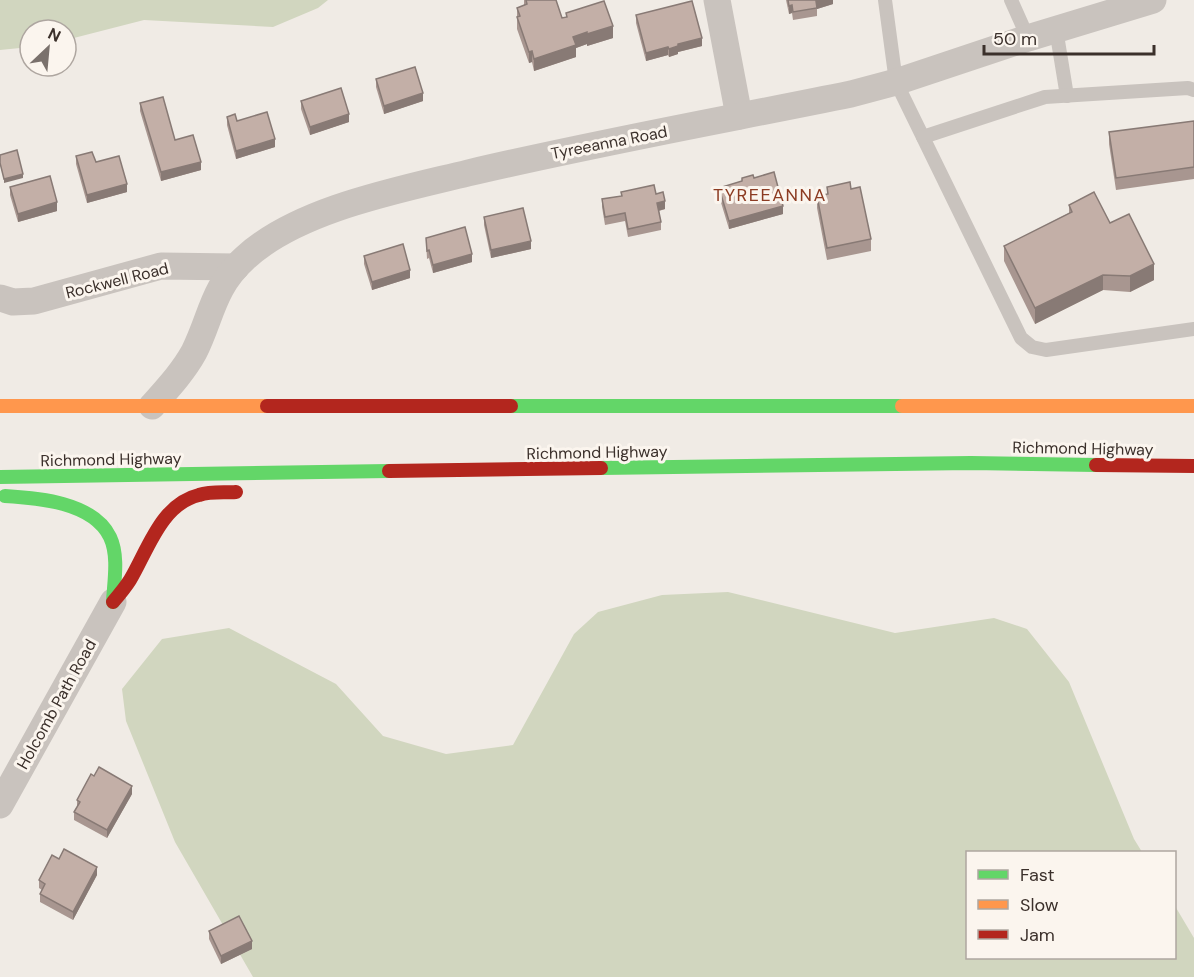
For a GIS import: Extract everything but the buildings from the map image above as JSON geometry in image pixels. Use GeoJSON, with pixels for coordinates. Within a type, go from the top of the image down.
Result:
{"type":"FeatureCollection","features":[{"type":"Feature","properties":{"kind":"highway"},"geometry":{"type":"LineString","coordinates":[[0,406],[1194,406]]}},
{"type":"Feature","properties":{"kind":"highway","name":"Richmond Highway"},"geometry":{"type":"LineString","coordinates":[[0,477],[971,463],[1194,466]]}},
{"type":"Feature","properties":{"kind":"highway"},"geometry":{"type":"LineString","coordinates":[[940,477],[1119,465]]}},
{"type":"Feature","properties":{"kind":"highway"},"geometry":{"type":"LineString","coordinates":[[113,602],[129,582],[163,521],[181,502],[209,493],[244,492]]}},
{"type":"Feature","properties":{"kind":"highway"},"geometry":{"type":"LineString","coordinates":[[0,496],[45,499],[69,505],[92,518],[109,535],[115,562],[113,602]]}},
{"type":"Feature","properties":{"kind":"street"},"geometry":{"type":"LineString","coordinates":[[717,0],[740,116]]}},
{"type":"Feature","properties":{"kind":"street","name":"Tyreeanna Road"},"geometry":{"type":"LineString","coordinates":[[152,406],[193,353],[217,294],[236,267],[258,247],[285,230],[356,203],[404,189],[538,157],[851,94],[896,82],[1056,29],[1153,0]]}},
{"type":"Feature","properties":{"kind":"street","name":"Rockwell Road"},"geometry":{"type":"LineString","coordinates":[[0,298],[14,302],[33,301],[161,266],[236,267]]}},
{"type":"Feature","properties":{"kind":"street","name":"Holcomb Path Road"},"geometry":{"type":"LineString","coordinates":[[2,799],[113,602]]}},
{"type":"Feature","properties":{"kind":"lane"},"geometry":{"type":"LineString","coordinates":[[885,0],[896,82],[1021,338],[1032,347],[1046,350],[1194,329]]}},
{"type":"Feature","properties":{"kind":"lane"},"geometry":{"type":"LineString","coordinates":[[1011,0],[1028,38]]}},
{"type":"Feature","properties":{"kind":"lane"},"geometry":{"type":"LineString","coordinates":[[1056,29],[1067,96]]}},
{"type":"Feature","properties":{"kind":"lane"},"geometry":{"type":"LineString","coordinates":[[923,137],[1045,97],[1188,88],[1194,90]]}},
{"type":"Feature","properties":{"kind":"green space"},"geometry":{"type":"Polygon","coordinates":[[[0,0],[328,0],[318,8],[273,27],[144,20],[78,37],[78,18],[18,18],[18,48],[0,50],[0,0]]]}},
{"type":"Feature","properties":{"kind":"green space"},"geometry":{"type":"Polygon","coordinates":[[[728,592],[895,633],[994,618],[1027,629],[1069,682],[1134,839],[1141,851],[966,851],[966,959],[1176,959],[1176,908],[1194,938],[1194,977],[253,977],[175,842],[126,721],[122,689],[162,639],[229,628],[336,684],[383,736],[446,754],[513,745],[574,634],[598,612],[662,595],[728,592]]]}},
{"type":"Feature","properties":{"kind":"traffic: fast"},"geometry":{"type":"LineString","coordinates":[[511,406],[902,406]]}},
{"type":"Feature","properties":{"kind":"traffic: fast"},"geometry":{"type":"LineString","coordinates":[[601,468],[971,463],[1096,465]]}},
{"type":"Feature","properties":{"kind":"traffic: fast"},"geometry":{"type":"LineString","coordinates":[[0,477],[389,471]]}},
{"type":"Feature","properties":{"kind":"traffic: fast"},"geometry":{"type":"LineString","coordinates":[[5,496],[33,498],[63,504],[78,509],[102,525],[113,544],[115,569],[113,602]]}},
{"type":"Feature","properties":{"kind":"traffic: slow"},"geometry":{"type":"LineString","coordinates":[[0,406],[267,406]]}},
{"type":"Feature","properties":{"kind":"traffic: slow"},"geometry":{"type":"LineString","coordinates":[[902,406],[1194,406]]}},
{"type":"Feature","properties":{"kind":"traffic: jam"},"geometry":{"type":"LineString","coordinates":[[267,406],[511,406]]}},
{"type":"Feature","properties":{"kind":"traffic: jam"},"geometry":{"type":"LineString","coordinates":[[1096,465],[1194,466]]}},
{"type":"Feature","properties":{"kind":"traffic: jam"},"geometry":{"type":"LineString","coordinates":[[389,471],[601,468]]}},
{"type":"Feature","properties":{"kind":"traffic: jam"},"geometry":{"type":"LineString","coordinates":[[113,602],[130,580],[157,530],[175,508],[186,500],[204,494],[236,492]]}},
{"type":"Feature","properties":{"kind":"district","name":"TYREEANNA"},"geometry":{"type":"Point","coordinates":[770,195]}}]}
